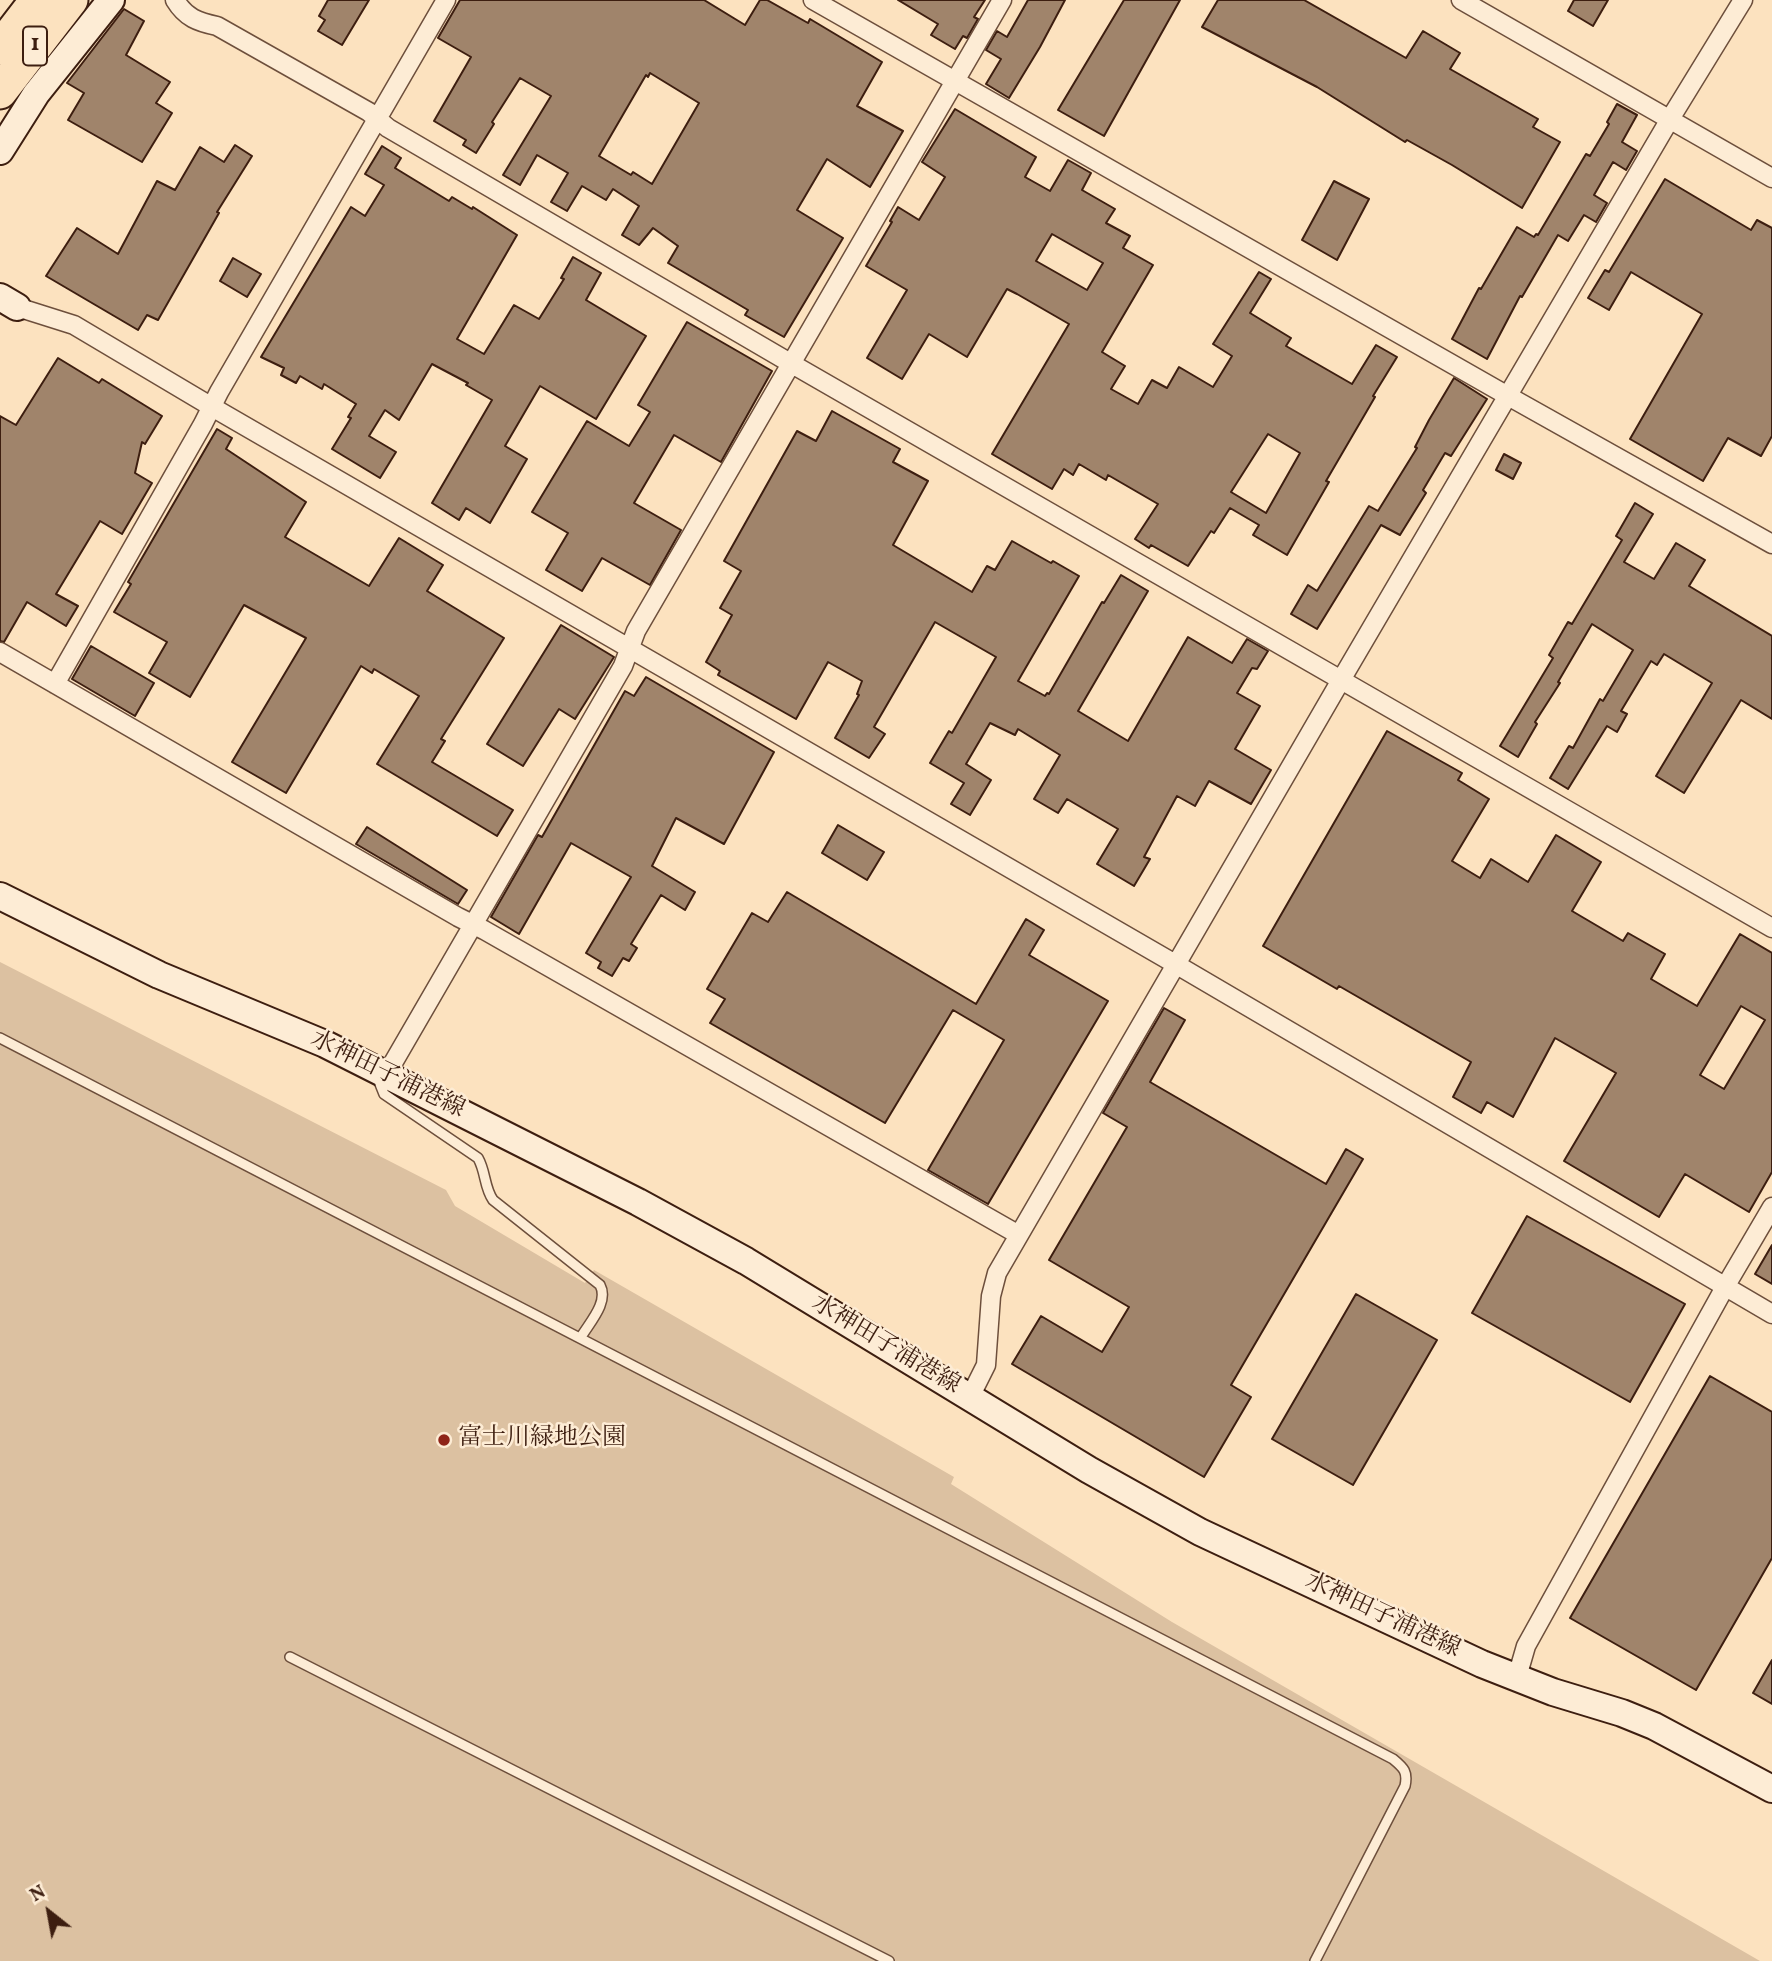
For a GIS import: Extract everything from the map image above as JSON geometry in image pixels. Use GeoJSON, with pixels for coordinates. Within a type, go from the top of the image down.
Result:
{"type":"FeatureCollection","features":[{"type":"Feature","properties":{"kind":"highway","name":"1"},"geometry":{"type":"LineString","coordinates":[[0,48],[37,0]]}},
{"type":"Feature","properties":{"kind":"highway","name":"1"},"geometry":{"type":"LineString","coordinates":[[0,92],[71,0]]}},
{"type":"Feature","properties":{"kind":"main road"},"geometry":{"type":"LineString","coordinates":[[0,151],[36,94],[111,0]]}},
{"type":"Feature","properties":{"kind":"main road","name":"水神田子浦港線"},"geometry":{"type":"LineString","coordinates":[[0,897],[111,953],[195,991],[325,1044],[626,1196],[710,1241],[1122,1489],[1199,1532],[1482,1664],[1553,1692],[1622,1713],[1654,1726],[1772,1789]]}},
{"type":"Feature","properties":{"kind":"street"},"geometry":{"type":"LineString","coordinates":[[175,0],[187,16],[217,26],[792,364],[1772,928]]}},
{"type":"Feature","properties":{"kind":"street"},"geometry":{"type":"LineString","coordinates":[[55,684],[446,0]]}},
{"type":"Feature","properties":{"kind":"street"},"geometry":{"type":"LineString","coordinates":[[813,0],[1772,544]]}},
{"type":"Feature","properties":{"kind":"street"},"geometry":{"type":"LineString","coordinates":[[386,1074],[623,666],[636,631],[1002,0]]}},
{"type":"Feature","properties":{"kind":"street"},"geometry":{"type":"LineString","coordinates":[[1461,0],[1772,178]]}},
{"type":"Feature","properties":{"kind":"street"},"geometry":{"type":"LineString","coordinates":[[970,1397],[986,1365],[993,1284],[1019,1235],[1341,680],[1670,119],[1743,0]]}},
{"type":"Feature","properties":{"kind":"street"},"geometry":{"type":"LineString","coordinates":[[8,302],[74,325],[1177,965],[1772,1314]]}},
{"type":"Feature","properties":{"kind":"street"},"geometry":{"type":"LineString","coordinates":[[0,652],[1019,1235]]}},
{"type":"Feature","properties":{"kind":"street"},"geometry":{"type":"LineString","coordinates":[[1517,1677],[1526,1646],[1772,1207]]}},
{"type":"Feature","properties":{"kind":"lane"},"geometry":{"type":"LineString","coordinates":[[0,1038],[1393,1759],[1404,1767],[1407,1775],[1405,1786],[1315,1961]]}},
{"type":"Feature","properties":{"kind":"lane"},"geometry":{"type":"LineString","coordinates":[[386,1074],[380,1084],[384,1094],[478,1158],[493,1200],[600,1285],[604,1292],[602,1301],[581,1337]]}},
{"type":"Feature","properties":{"kind":"lane"},"geometry":{"type":"LineString","coordinates":[[290,1657],[889,1961]]}},
{"type":"Feature","properties":{"kind":"shaded area","name":"富士川緑地公園"},"geometry":{"type":"Polygon","coordinates":[[[0,962],[446,1190],[455,1206],[585,1283],[594,1270],[954,1477],[951,1484],[1172,1622],[1760,1961],[0,1961],[0,962]]]}},
{"type":"Feature","properties":{"kind":"building"},"geometry":{"type":"Polygon","coordinates":[[[328,0],[369,0],[342,45],[318,31],[325,20],[319,16],[328,0]]]}},
{"type":"Feature","properties":{"kind":"building"},"geometry":{"type":"Polygon","coordinates":[[[460,0],[704,0],[745,25],[760,0],[767,0],[808,23],[810,19],[882,62],[857,106],[903,131],[870,187],[827,159],[797,210],[843,238],[784,337],[745,315],[748,310],[668,263],[678,246],[653,228],[639,245],[622,235],[639,206],[613,189],[606,200],[582,186],[567,211],[551,202],[568,173],[537,155],[520,185],[503,175],[551,96],[520,78],[476,153],[463,145],[466,140],[434,121],[471,57],[438,38],[460,0]],[[650,73],[648,77],[646,75],[599,156],[652,184],[699,103],[650,73]]]}},
{"type":"Feature","properties":{"kind":"building"},"geometry":{"type":"Polygon","coordinates":[[[898,0],[985,0],[974,17],[978,19],[967,38],[963,36],[955,49],[931,35],[938,24],[898,0]]]}},
{"type":"Feature","properties":{"kind":"building"},"geometry":{"type":"Polygon","coordinates":[[[1028,0],[1065,0],[1009,98],[986,84],[1001,59],[986,50],[997,31],[1007,37],[1028,0]]]}},
{"type":"Feature","properties":{"kind":"building"},"geometry":{"type":"Polygon","coordinates":[[[1124,0],[1180,0],[1104,136],[1058,110],[1124,0]]]}},
{"type":"Feature","properties":{"kind":"building"},"geometry":{"type":"Polygon","coordinates":[[[1218,0],[1304,0],[1406,58],[1423,31],[1460,53],[1450,69],[1538,119],[1533,127],[1560,142],[1522,208],[1452,165],[1407,140],[1405,142],[1317,87],[1202,27],[1218,0]]]}},
{"type":"Feature","properties":{"kind":"building"},"geometry":{"type":"Polygon","coordinates":[[[1574,0],[1608,0],[1593,26],[1568,11],[1574,0]]]}},
{"type":"Feature","properties":{"kind":"building"},"geometry":{"type":"Polygon","coordinates":[[[124,9],[144,21],[126,55],[170,82],[156,103],[172,113],[142,162],[68,120],[84,93],[67,83],[124,9]]]}},
{"type":"Feature","properties":{"kind":"building"},"geometry":{"type":"Polygon","coordinates":[[[1617,104],[1637,115],[1622,142],[1637,151],[1626,170],[1613,162],[1594,195],[1607,203],[1596,222],[1584,215],[1568,241],[1558,235],[1522,297],[1520,296],[1487,359],[1452,339],[1479,288],[1481,289],[1517,227],[1534,237],[1538,235],[1586,154],[1590,156],[1609,124],[1607,122],[1617,104]]]}},
{"type":"Feature","properties":{"kind":"building"},"geometry":{"type":"Polygon","coordinates":[[[955,109],[1036,157],[1025,177],[1050,191],[1068,160],[1091,173],[1082,190],[1115,209],[1106,223],[1130,236],[1123,248],[1153,265],[1102,352],[1125,366],[1111,389],[1138,404],[1152,380],[1167,388],[1179,367],[1213,387],[1232,356],[1213,344],[1259,272],[1271,279],[1250,313],[1291,338],[1286,346],[1352,384],[1376,345],[1397,357],[1287,555],[1253,535],[1259,525],[1230,508],[1188,566],[1135,539],[1158,504],[1108,475],[1106,480],[1079,464],[1073,475],[1064,469],[1052,489],[992,454],[1069,324],[1007,289],[967,357],[929,334],[902,379],[867,358],[907,290],[866,266],[898,207],[919,220],[945,177],[922,162],[955,109]],[[1052,234],[1036,261],[1087,290],[1103,263],[1052,234]],[[1268,434],[1231,492],[1266,513],[1300,453],[1268,434]]]}},
{"type":"Feature","properties":{"kind":"building"},"geometry":{"type":"Polygon","coordinates":[[[235,145],[252,156],[217,212],[219,213],[158,320],[147,315],[138,330],[46,276],[77,228],[118,254],[157,181],[175,190],[200,147],[224,162],[235,145]]]}},
{"type":"Feature","properties":{"kind":"building"},"geometry":{"type":"Polygon","coordinates":[[[382,146],[401,158],[395,168],[449,201],[452,197],[472,209],[473,207],[517,235],[457,339],[484,354],[514,305],[539,319],[564,279],[561,278],[573,257],[601,273],[586,300],[646,336],[596,419],[540,386],[505,446],[527,459],[490,523],[466,508],[459,520],[432,503],[492,400],[466,385],[468,383],[432,364],[399,420],[385,410],[369,436],[396,452],[380,478],[332,449],[351,418],[348,417],[356,404],[324,384],[322,389],[300,376],[296,383],[281,375],[284,368],[261,357],[351,207],[365,216],[384,185],[365,174],[382,146]]]}},
{"type":"Feature","properties":{"kind":"building"},"geometry":{"type":"Polygon","coordinates":[[[1665,179],[1751,230],[1757,220],[1772,228],[1772,436],[1761,456],[1728,438],[1703,481],[1630,439],[1702,314],[1631,272],[1609,310],[1588,298],[1605,270],[1609,272],[1665,179]]]}},
{"type":"Feature","properties":{"kind":"building"},"geometry":{"type":"Polygon","coordinates":[[[1334,181],[1369,199],[1337,260],[1302,240],[1334,181]]]}},
{"type":"Feature","properties":{"kind":"building"},"geometry":{"type":"Polygon","coordinates":[[[233,258],[261,274],[247,297],[220,281],[233,258]]]}},
{"type":"Feature","properties":{"kind":"building"},"geometry":{"type":"Polygon","coordinates":[[[687,322],[772,371],[721,462],[674,435],[634,503],[681,530],[650,585],[602,558],[582,591],[546,570],[568,533],[532,512],[587,421],[629,446],[650,412],[638,405],[687,322]]]}},
{"type":"Feature","properties":{"kind":"building"},"geometry":{"type":"Polygon","coordinates":[[[58,358],[99,383],[102,379],[162,416],[145,444],[142,442],[135,473],[152,483],[122,534],[100,521],[56,594],[78,606],[66,626],[27,602],[4,642],[0,641],[0,416],[16,425],[58,358]]]}},
{"type":"Feature","properties":{"kind":"building"},"geometry":{"type":"Polygon","coordinates":[[[1454,378],[1487,399],[1451,456],[1445,453],[1423,490],[1426,493],[1400,535],[1381,525],[1317,629],[1291,614],[1308,585],[1317,591],[1369,506],[1378,511],[1417,448],[1415,447],[1429,420],[1454,378]]]}},
{"type":"Feature","properties":{"kind":"building"},"geometry":{"type":"Polygon","coordinates":[[[832,411],[900,449],[893,462],[928,481],[893,545],[972,592],[987,566],[995,570],[1012,541],[1079,576],[1018,681],[1045,696],[1049,694],[1102,602],[1104,603],[1121,575],[1148,591],[1078,711],[1128,741],[1188,637],[1232,663],[1247,639],[1268,651],[1257,669],[1252,668],[1237,693],[1260,706],[1235,749],[1271,770],[1251,804],[1209,781],[1195,806],[1177,796],[1144,857],[1150,859],[1134,886],[1097,864],[1118,829],[1067,799],[1058,813],[1034,799],[1060,755],[1018,729],[1015,735],[990,723],[966,764],[991,780],[970,815],[951,804],[964,783],[930,763],[949,731],[952,733],[996,657],[935,622],[874,727],[885,734],[869,758],[835,738],[859,695],[857,694],[862,681],[828,662],[796,719],[718,675],[720,671],[706,662],[732,615],[720,608],[741,571],[724,561],[797,431],[816,441],[832,411]]]}},
{"type":"Feature","properties":{"kind":"building"},"geometry":{"type":"Polygon","coordinates":[[[217,429],[232,438],[226,449],[306,502],[285,537],[369,586],[399,538],[443,565],[427,591],[504,638],[441,739],[445,741],[432,762],[513,810],[497,836],[377,764],[419,696],[374,669],[372,673],[361,666],[286,793],[232,762],[306,638],[244,605],[190,697],[149,673],[167,642],[114,612],[131,584],[128,582],[217,429]]]}},
{"type":"Feature","properties":{"kind":"building"},"geometry":{"type":"Polygon","coordinates":[[[1504,454],[1521,463],[1513,479],[1496,470],[1504,454]]]}},
{"type":"Feature","properties":{"kind":"building"},"geometry":{"type":"Polygon","coordinates":[[[1635,503],[1653,514],[1624,562],[1654,579],[1676,543],[1705,560],[1689,586],[1772,636],[1772,719],[1741,700],[1684,793],[1656,776],[1712,683],[1664,654],[1657,665],[1651,661],[1621,711],[1627,714],[1617,732],[1607,726],[1568,789],[1550,778],[1569,746],[1573,748],[1600,699],[1603,701],[1633,650],[1592,624],[1535,722],[1537,724],[1518,757],[1500,746],[1553,658],[1549,655],[1568,622],[1572,624],[1622,540],[1616,536],[1635,503]]]}},
{"type":"Feature","properties":{"kind":"building"},"geometry":{"type":"Polygon","coordinates":[[[561,625],[614,657],[575,719],[559,709],[523,766],[487,744],[561,625]]]}},
{"type":"Feature","properties":{"kind":"building"},"geometry":{"type":"Polygon","coordinates":[[[91,646],[154,683],[135,716],[72,679],[91,646]]]}},
{"type":"Feature","properties":{"kind":"building"},"geometry":{"type":"Polygon","coordinates":[[[646,677],[774,752],[724,844],[676,818],[652,866],[695,892],[685,910],[661,895],[631,944],[637,948],[629,961],[623,958],[612,976],[598,968],[601,962],[586,953],[631,877],[571,843],[519,934],[491,917],[538,835],[542,837],[625,691],[634,696],[646,677]]]}},
{"type":"Feature","properties":{"kind":"building"},"geometry":{"type":"Polygon","coordinates":[[[1387,731],[1462,773],[1458,780],[1489,799],[1452,861],[1480,878],[1491,859],[1528,882],[1556,835],[1601,862],[1572,911],[1623,941],[1628,933],[1665,954],[1651,979],[1697,1006],[1740,934],[1772,953],[1772,1172],[1749,1212],[1685,1174],[1659,1217],[1564,1161],[1616,1073],[1555,1038],[1513,1117],[1487,1102],[1481,1113],[1453,1097],[1471,1062],[1263,946],[1387,731]],[[1741,1006],[1700,1075],[1724,1089],[1765,1020],[1741,1006]]]}},
{"type":"Feature","properties":{"kind":"building"},"geometry":{"type":"Polygon","coordinates":[[[838,825],[884,852],[867,880],[822,853],[838,825]]]}},
{"type":"Feature","properties":{"kind":"building"},"geometry":{"type":"Polygon","coordinates":[[[367,827],[467,890],[458,904],[356,844],[367,827]]]}},
{"type":"Feature","properties":{"kind":"building"},"geometry":{"type":"Polygon","coordinates":[[[787,892],[976,1004],[1026,919],[1044,930],[1029,955],[1108,1001],[988,1204],[928,1170],[1004,1040],[953,1010],[885,1123],[710,1023],[725,999],[707,989],[752,913],[768,922],[787,892]]]}},
{"type":"Feature","properties":{"kind":"building"},"geometry":{"type":"Polygon","coordinates":[[[1164,1008],[1185,1020],[1150,1082],[1326,1184],[1346,1149],[1363,1159],[1231,1385],[1251,1397],[1204,1477],[1012,1364],[1041,1316],[1102,1352],[1129,1307],[1049,1260],[1127,1127],[1103,1113],[1164,1008]]]}},
{"type":"Feature","properties":{"kind":"building"},"geometry":{"type":"Polygon","coordinates":[[[1527,1216],[1685,1304],[1630,1402],[1472,1313],[1527,1216]]]}},
{"type":"Feature","properties":{"kind":"building"},"geometry":{"type":"Polygon","coordinates":[[[1772,1245],[1772,1284],[1755,1274],[1772,1245]]]}},
{"type":"Feature","properties":{"kind":"building"},"geometry":{"type":"Polygon","coordinates":[[[1356,1294],[1437,1340],[1353,1485],[1272,1439],[1356,1294]]]}},
{"type":"Feature","properties":{"kind":"building"},"geometry":{"type":"Polygon","coordinates":[[[1710,1376],[1772,1412],[1772,1558],[1696,1690],[1570,1618],[1710,1376]]]}},
{"type":"Feature","properties":{"kind":"building"},"geometry":{"type":"Polygon","coordinates":[[[1772,1660],[1772,1704],[1753,1693],[1772,1660]]]}},
{"type":"Feature","properties":{"kind":"place","name":"富士川緑地公園"},"geometry":{"type":"Point","coordinates":[444,1440]}}]}
